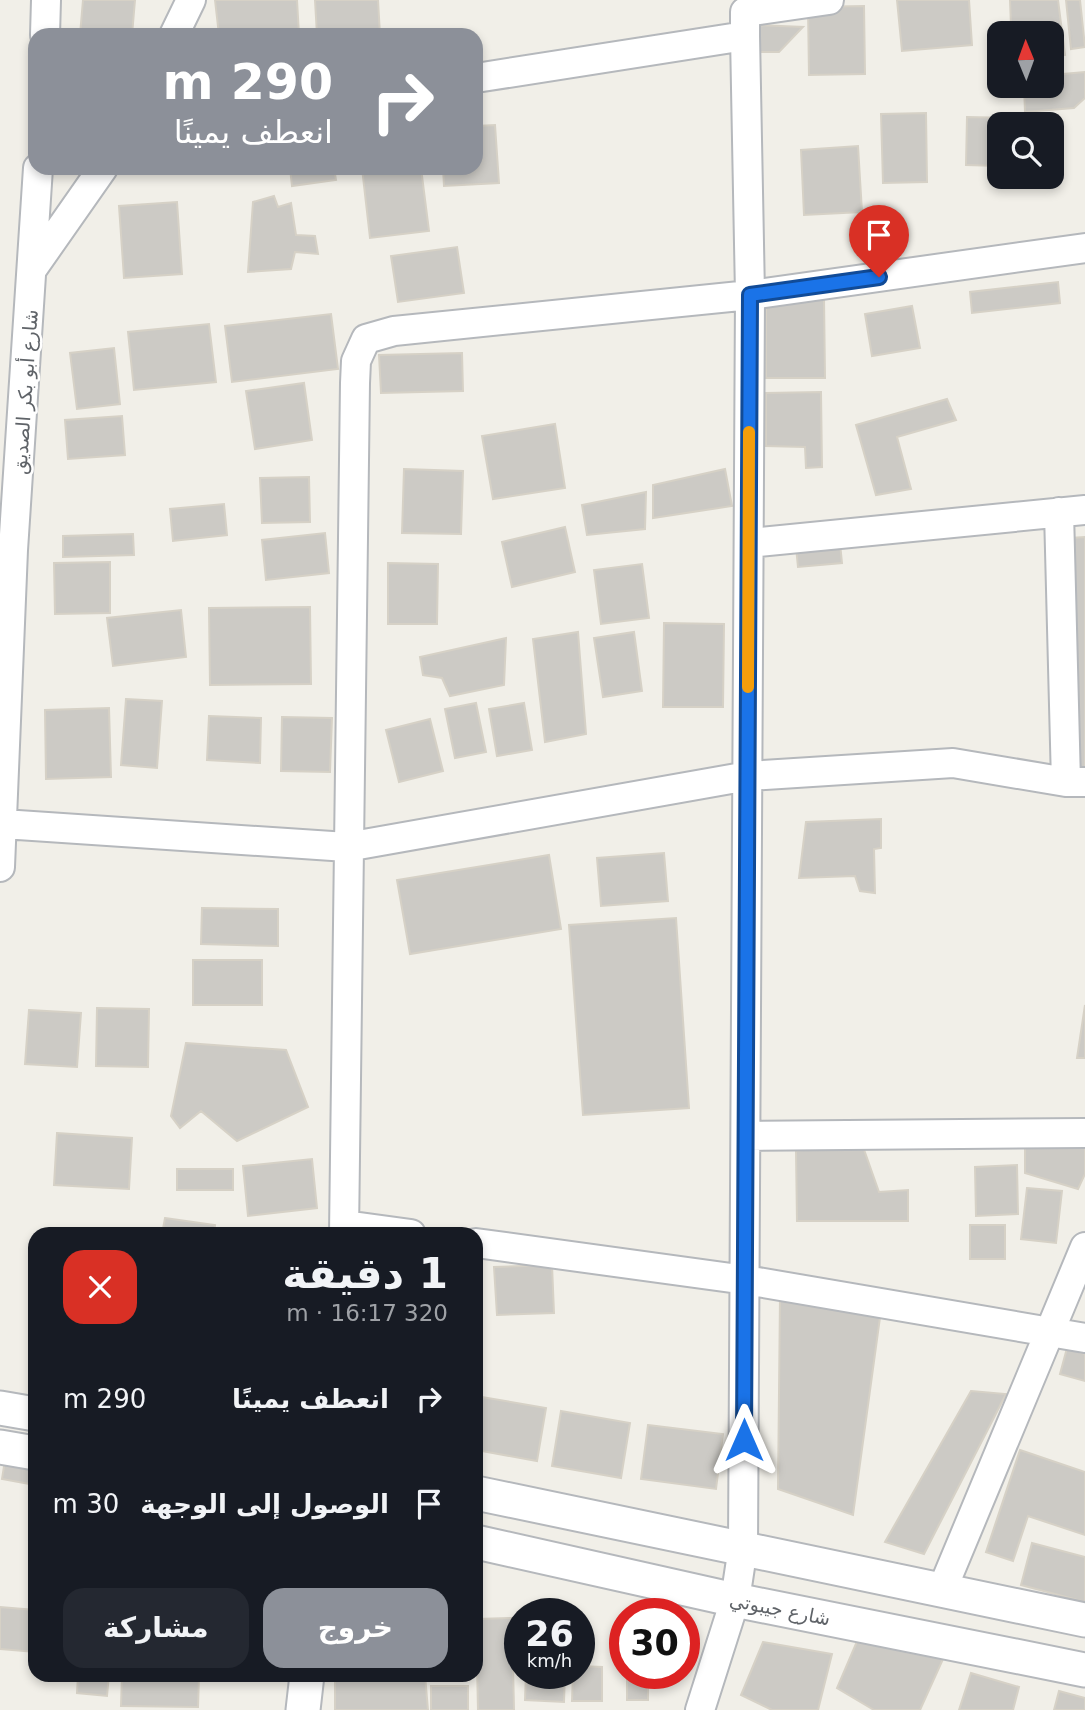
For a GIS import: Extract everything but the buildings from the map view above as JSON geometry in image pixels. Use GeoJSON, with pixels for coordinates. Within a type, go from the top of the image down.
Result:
{"type":"FeatureCollection","features":[{"type":"Feature","properties":{"kind":"street"},"geometry":{"type":"LineString","coordinates":[[45,28],[47,0]]}},
{"type":"Feature","properties":{"kind":"street"},"geometry":{"type":"LineString","coordinates":[[177,28],[191,0]]}},
{"type":"Feature","properties":{"kind":"street"},"geometry":{"type":"LineString","coordinates":[[700,1710],[734,1600],[743,1547],[750,295],[745,12],[829,0]]}},
{"type":"Feature","properties":{"kind":"street"},"geometry":{"type":"LineString","coordinates":[[483,77],[745,36]]}},
{"type":"Feature","properties":{"kind":"street","name":"شارع أبو بكر الصديق"},"geometry":{"type":"LineString","coordinates":[[0,867],[3,824],[6,549],[12,405],[33,268],[38,175]]}},
{"type":"Feature","properties":{"kind":"street"},"geometry":{"type":"LineString","coordinates":[[33,268],[98,175]]}},
{"type":"Feature","properties":{"kind":"street"},"geometry":{"type":"LineString","coordinates":[[345,1227],[347,847],[355,383],[356,361],[366,338],[394,331],[750,295],[1085,248]]}},
{"type":"Feature","properties":{"kind":"street"},"geometry":{"type":"LineString","coordinates":[[3,824],[347,847],[748,776],[953,763],[1075,782],[1072,511],[749,543]]}},
{"type":"Feature","properties":{"kind":"street"},"geometry":{"type":"LineString","coordinates":[[747,1136],[1085,1133]]}},
{"type":"Feature","properties":{"kind":"street"},"geometry":{"type":"LineString","coordinates":[[483,1244],[746,1280],[1052,1330],[1085,1338]]}},
{"type":"Feature","properties":{"kind":"street"},"geometry":{"type":"LineString","coordinates":[[942,1590],[1085,1247]]}},
{"type":"Feature","properties":{"kind":"street"},"geometry":{"type":"LineString","coordinates":[[0,1408],[28,1412]]}},
{"type":"Feature","properties":{"kind":"street"},"geometry":{"type":"LineString","coordinates":[[0,1447],[28,1452]]}},
{"type":"Feature","properties":{"kind":"street"},"geometry":{"type":"LineString","coordinates":[[483,1494],[1085,1620]]}},
{"type":"Feature","properties":{"kind":"street","name":"شارع جيبوتي"},"geometry":{"type":"LineString","coordinates":[[483,1544],[734,1600],[1085,1670]]}},
{"type":"Feature","properties":{"kind":"street"},"geometry":{"type":"LineString","coordinates":[[303,1710],[306,1682]]}},
{"type":"Feature","properties":{"kind":"slow traffic"},"geometry":{"type":"LineString","coordinates":[[748,687],[749,432]]}},
{"type":"Feature","properties":{"kind":"route"},"geometry":{"type":"LineString","coordinates":[[744,1440],[750,295],[879,277]]}}]}
